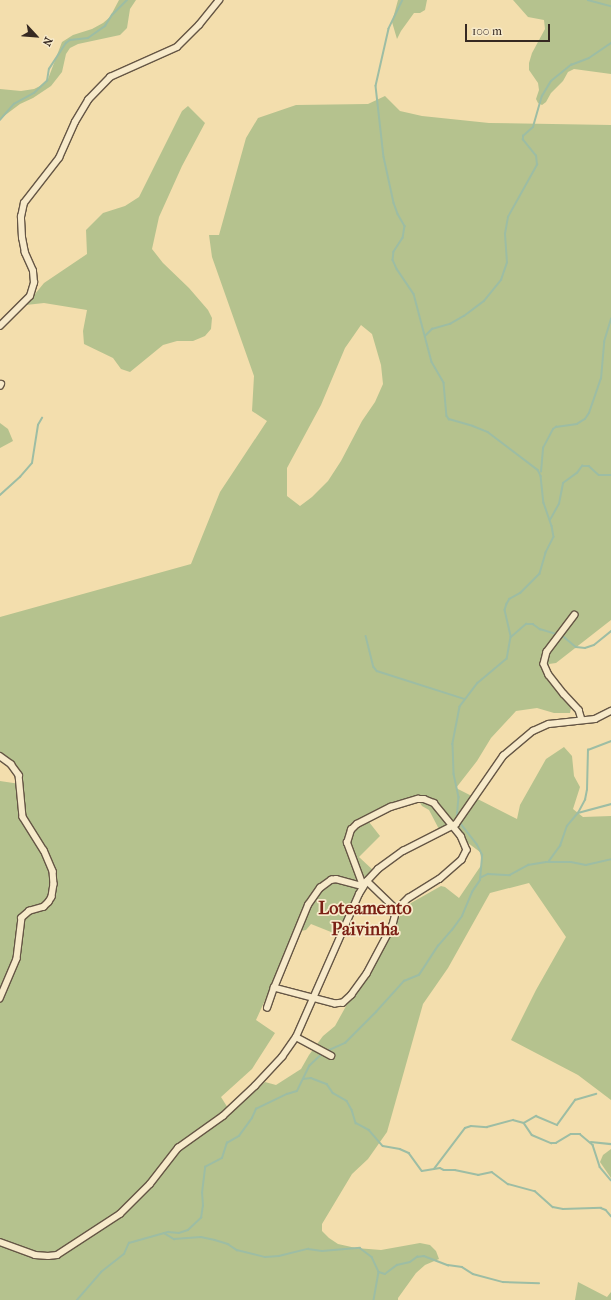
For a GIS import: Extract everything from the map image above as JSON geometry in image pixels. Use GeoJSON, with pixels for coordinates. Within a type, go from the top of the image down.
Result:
{"type":"FeatureCollection","features":[{"type":"Feature","properties":{"kind":"street"},"geometry":{"type":"LineString","coordinates":[[0,326],[30,296],[34,283],[33,271],[25,253],[22,238],[21,217],[24,203],[59,158],[85,105],[96,90],[110,78],[177,47],[200,25],[219,0]]}},
{"type":"Feature","properties":{"kind":"street"},"geometry":{"type":"LineString","coordinates":[[575,615],[547,652],[544,664],[549,675],[579,710],[582,720]]}},
{"type":"Feature","properties":{"kind":"street"},"geometry":{"type":"LineString","coordinates":[[0,1242],[35,1255],[57,1255],[107,1224],[120,1214],[150,1184],[178,1148],[223,1116],[255,1086],[282,1057],[296,1037],[365,884],[385,863],[403,850],[453,826],[464,816],[481,786],[504,756],[522,738],[544,725],[595,719],[611,711]]}},
{"type":"Feature","properties":{"kind":"street"},"geometry":{"type":"LineString","coordinates":[[0,756],[11,764],[19,775],[22,817],[44,850],[53,871],[54,884],[52,897],[49,902],[44,907],[30,911],[22,918],[17,959],[0,999]]}},
{"type":"Feature","properties":{"kind":"street"},"geometry":{"type":"LineString","coordinates":[[274,988],[339,1004],[352,995],[363,981],[389,934],[397,910],[414,894],[452,869],[465,856],[466,845],[453,826],[434,803],[424,798],[391,807],[357,824],[351,830],[347,843],[365,884],[397,910]]}},
{"type":"Feature","properties":{"kind":"street"},"geometry":{"type":"LineString","coordinates":[[267,1008],[308,905],[320,888],[331,880],[336,879],[365,884]]}},
{"type":"Feature","properties":{"kind":"street"},"geometry":{"type":"LineString","coordinates":[[296,1037],[331,1056]]}},
{"type":"Feature","properties":{"kind":"green space"},"geometry":{"type":"Polygon","coordinates":[[[119,0],[136,0],[130,9],[127,28],[120,35],[78,44],[70,48],[66,54],[62,72],[51,86],[33,98],[20,104],[0,119],[0,89],[21,91],[34,89],[40,86],[48,79],[62,42],[73,35],[92,29],[103,23],[110,17],[119,0]]]}},
{"type":"Feature","properties":{"kind":"green space"},"geometry":{"type":"Polygon","coordinates":[[[398,0],[427,0],[425,10],[420,13],[414,13],[397,39],[392,22],[398,0]]]}},
{"type":"Feature","properties":{"kind":"green space"},"geometry":{"type":"Polygon","coordinates":[[[513,0],[611,0],[611,74],[574,69],[568,72],[563,81],[551,93],[546,102],[542,105],[538,103],[536,99],[539,90],[538,83],[529,70],[529,63],[532,53],[545,29],[544,20],[528,17],[513,0]]]}},
{"type":"Feature","properties":{"kind":"green space"},"geometry":{"type":"Polygon","coordinates":[[[385,96],[400,111],[422,116],[489,123],[611,125],[611,620],[556,663],[549,664],[546,670],[572,703],[570,713],[554,713],[537,708],[516,711],[491,738],[477,761],[456,788],[517,819],[520,805],[546,759],[564,747],[572,756],[574,776],[580,787],[573,809],[583,817],[611,816],[611,1100],[578,1075],[511,1040],[536,990],[566,937],[529,883],[490,893],[448,968],[423,1004],[387,1132],[368,1159],[352,1174],[322,1224],[322,1231],[338,1244],[356,1248],[381,1250],[420,1243],[430,1245],[436,1251],[439,1259],[425,1265],[416,1273],[398,1300],[0,1300],[0,781],[20,784],[20,772],[0,754],[0,617],[191,564],[220,492],[267,421],[252,411],[254,376],[212,257],[209,235],[219,235],[246,138],[258,118],[296,105],[368,104],[385,96]],[[361,325],[345,348],[321,405],[287,468],[287,496],[300,506],[312,497],[328,481],[341,461],[362,421],[375,402],[383,384],[381,365],[372,334],[361,325]],[[417,798],[394,806],[369,822],[380,836],[359,857],[375,872],[354,906],[341,936],[311,924],[306,930],[296,932],[256,1020],[275,1033],[252,1069],[221,1097],[231,1113],[265,1082],[276,1085],[301,1069],[323,1036],[335,1026],[387,932],[411,903],[441,886],[445,887],[459,898],[482,864],[480,852],[464,840],[455,829],[441,833],[429,810],[422,806],[417,798]]]}},
{"type":"Feature","properties":{"kind":"green space"},"geometry":{"type":"Polygon","coordinates":[[[188,106],[205,123],[182,166],[159,217],[152,249],[163,263],[189,288],[208,310],[212,318],[211,329],[205,336],[193,341],[177,341],[163,345],[130,372],[121,369],[113,358],[84,344],[83,331],[87,310],[44,303],[26,305],[44,283],[87,254],[86,230],[103,213],[125,206],[139,197],[182,111],[188,106]]]}},
{"type":"Feature","properties":{"kind":"green space"},"geometry":{"type":"Polygon","coordinates":[[[0,423],[8,429],[13,441],[0,448],[0,423]]]}},
{"type":"Feature","properties":{"kind":"green space"},"geometry":{"type":"Polygon","coordinates":[[[611,1149],[611,1178],[600,1162],[603,1155],[611,1149]]]}},
{"type":"Feature","properties":{"kind":"green space"},"geometry":{"type":"Polygon","coordinates":[[[578,1282],[607,1297],[611,1292],[611,1300],[575,1300],[578,1282]]]}},
{"type":"Feature","properties":{"kind":"waterway"},"geometry":{"type":"LineString","coordinates":[[0,120],[14,104],[34,93],[47,81],[49,69],[66,43],[70,40],[88,38],[105,26],[112,15],[127,0]]}},
{"type":"Feature","properties":{"kind":"waterway"},"geometry":{"type":"LineString","coordinates":[[403,0],[389,29],[376,86],[384,157],[394,203],[405,226],[403,238],[394,252],[393,260],[397,269],[414,294],[432,362],[444,383],[447,416],[449,419],[488,432],[538,470],[541,476],[544,503],[554,537],[546,553],[540,574],[521,593],[510,599],[507,604],[505,610],[511,637],[507,659],[478,683],[460,707],[453,744],[454,774],[459,797],[457,819]]}},
{"type":"Feature","properties":{"kind":"waterway"},"geometry":{"type":"LineString","coordinates":[[588,0],[611,6]]}},
{"type":"Feature","properties":{"kind":"waterway"},"geometry":{"type":"LineString","coordinates":[[425,336],[432,329],[450,324],[464,316],[484,301],[501,280],[507,263],[505,234],[508,217],[537,165],[536,156],[523,140],[523,136],[533,127],[542,96],[551,81],[571,65],[589,58],[611,43]]}},
{"type":"Feature","properties":{"kind":"waterway"},"geometry":{"type":"LineString","coordinates":[[541,472],[543,448],[553,429],[556,427],[577,424],[585,419],[589,413],[601,379],[604,342],[611,319]]}},
{"type":"Feature","properties":{"kind":"waterway"},"geometry":{"type":"LineString","coordinates":[[0,495],[20,477],[32,463],[38,425],[42,418]]}},
{"type":"Feature","properties":{"kind":"waterway"},"geometry":{"type":"LineString","coordinates":[[550,520],[559,504],[563,483],[577,473],[582,466],[589,466],[599,475],[611,475]]}},
{"type":"Feature","properties":{"kind":"waterway"},"geometry":{"type":"LineString","coordinates":[[511,637],[526,624],[533,624],[540,629],[563,636],[576,647],[585,648],[594,645],[611,631]]}},
{"type":"Feature","properties":{"kind":"waterway"},"geometry":{"type":"LineString","coordinates":[[366,636],[374,667],[377,671],[465,699]]}},
{"type":"Feature","properties":{"kind":"waterway"},"geometry":{"type":"LineString","coordinates":[[549,861],[560,846],[567,826],[578,813],[585,800],[587,790],[588,750],[611,741]]}},
{"type":"Feature","properties":{"kind":"waterway"},"geometry":{"type":"LineString","coordinates":[[578,813],[611,804]]}},
{"type":"Feature","properties":{"kind":"waterway"},"geometry":{"type":"LineString","coordinates":[[327,1051],[345,1043],[404,981],[419,975],[438,946],[462,916],[472,892],[480,880],[482,855],[477,845],[459,822]]}},
{"type":"Feature","properties":{"kind":"waterway"},"geometry":{"type":"LineString","coordinates":[[480,878],[488,874],[510,875],[528,865],[546,862],[571,862],[586,865],[611,859]]}},
{"type":"Feature","properties":{"kind":"waterway"},"geometry":{"type":"LineString","coordinates":[[77,1300],[101,1272],[124,1254],[129,1243],[168,1232],[179,1233],[188,1230],[201,1218],[205,1167],[222,1158],[227,1143],[239,1136],[252,1118],[256,1109],[287,1094],[297,1091],[309,1066],[322,1054]]}},
{"type":"Feature","properties":{"kind":"waterway"},"geometry":{"type":"LineString","coordinates":[[303,1079],[311,1078],[327,1084],[333,1093],[347,1101],[352,1110],[356,1123],[369,1130],[383,1146],[400,1149],[409,1153],[422,1171],[440,1168],[444,1170],[455,1170],[478,1175],[492,1172],[508,1184],[535,1191],[553,1207],[563,1209],[601,1208],[606,1210],[611,1216]]}},
{"type":"Feature","properties":{"kind":"waterway"},"geometry":{"type":"LineString","coordinates":[[524,1123],[536,1116],[557,1125],[575,1100],[596,1094]]}},
{"type":"Feature","properties":{"kind":"waterway"},"geometry":{"type":"LineString","coordinates":[[434,1169],[465,1128],[471,1126],[487,1127],[513,1120],[524,1123],[532,1135],[551,1143],[556,1143],[571,1134],[580,1134],[593,1145],[600,1167],[611,1180]]}},
{"type":"Feature","properties":{"kind":"waterway"},"geometry":{"type":"LineString","coordinates":[[591,1142],[611,1144]]}},
{"type":"Feature","properties":{"kind":"waterway"},"geometry":{"type":"LineString","coordinates":[[164,1233],[174,1239],[201,1237],[215,1240],[228,1244],[237,1250],[265,1257],[279,1256],[308,1249],[322,1251],[360,1248],[372,1257],[379,1272],[374,1300]]}},
{"type":"Feature","properties":{"kind":"waterway"},"geometry":{"type":"LineString","coordinates":[[379,1272],[385,1274],[397,1265],[410,1262],[417,1257],[424,1256],[448,1265],[462,1267],[473,1274],[503,1282],[539,1283]]}},
{"type":"Feature","properties":{"kind":"district","name":"Loteamento Paivinha"},"geometry":{"type":"Point","coordinates":[365,920]}}]}
